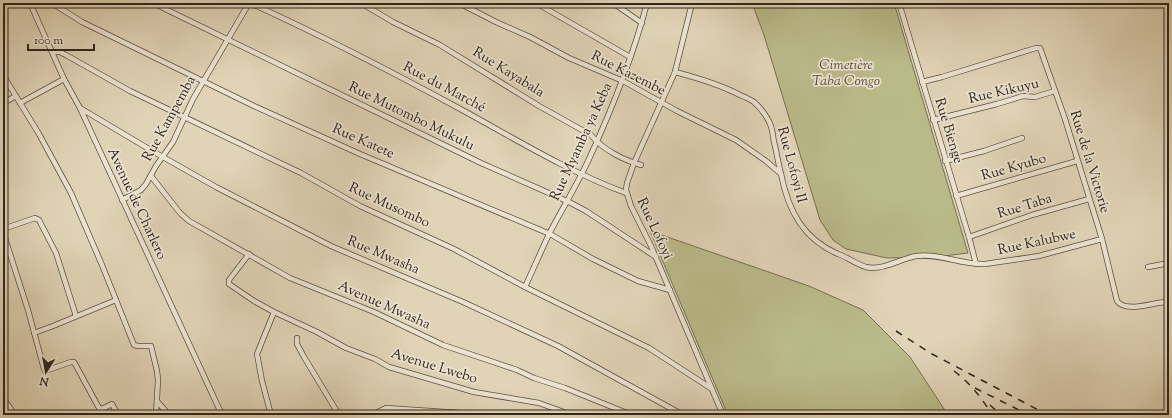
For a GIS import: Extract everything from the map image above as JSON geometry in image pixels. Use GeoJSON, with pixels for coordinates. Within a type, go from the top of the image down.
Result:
{"type":"FeatureCollection","features":[{"type":"Feature","properties":{"kind":"street","name":"Avenue de Charlero"},"geometry":{"type":"LineString","coordinates":[[30,3],[64,79],[80,108],[222,415]]}},
{"type":"Feature","properties":{"kind":"street","name":"Rue Katete"},"geometry":{"type":"LineString","coordinates":[[52,3],[82,22],[203,82],[360,154],[550,234],[593,259],[632,278],[670,290]]}},
{"type":"Feature","properties":{"kind":"street","name":"Rue Mutombo Mukulu"},"geometry":{"type":"LineString","coordinates":[[153,3],[481,163],[568,201],[656,257]]}},
{"type":"Feature","properties":{"kind":"street","name":"Rue Kampemba"},"geometry":{"type":"LineString","coordinates":[[122,200],[141,190],[151,176],[176,136],[184,117],[203,82],[249,3]]}},
{"type":"Feature","properties":{"kind":"street","name":"Rue du Marché"},"geometry":{"type":"LineString","coordinates":[[249,3],[408,80],[523,144],[581,174],[626,193]]}},
{"type":"Feature","properties":{"kind":"street","name":"Rue Kayabala"},"geometry":{"type":"LineString","coordinates":[[361,3],[393,22],[422,35],[457,55],[533,102],[591,135],[596,142],[634,163],[641,165]]}},
{"type":"Feature","properties":{"kind":"street","name":"Rue Kazembe"},"geometry":{"type":"LineString","coordinates":[[459,3],[570,58],[622,81],[736,140],[766,161],[781,174]]}},
{"type":"Feature","properties":{"kind":"street"},"geometry":{"type":"LineString","coordinates":[[536,3],[630,57]]}},
{"type":"Feature","properties":{"kind":"street"},"geometry":{"type":"LineString","coordinates":[[613,3],[642,23]]}},
{"type":"Feature","properties":{"kind":"street","name":"Rue Myamba ya Keba"},"geometry":{"type":"LineString","coordinates":[[525,286],[596,142],[622,81],[642,23],[647,3]]}},
{"type":"Feature","properties":{"kind":"street","name":"Rue Lofoyi"},"geometry":{"type":"LineString","coordinates":[[692,3],[675,72],[634,163],[627,183],[626,193],[636,219],[656,257],[723,415]]}},
{"type":"Feature","properties":{"kind":"street","name":"Rue Bienge"},"geometry":{"type":"LineString","coordinates":[[899,3],[945,161],[969,236],[976,264]]}},
{"type":"Feature","properties":{"kind":"street","name":"Rue de la Victorie"},"geometry":{"type":"LineString","coordinates":[[922,82],[1038,47],[1040,48],[1102,239],[1118,302],[1125,306],[1169,302]]}},
{"type":"Feature","properties":{"kind":"street","name":"Rue Musombo"},"geometry":{"type":"LineString","coordinates":[[53,52],[62,53],[130,91],[301,174],[367,210],[454,249],[649,348],[712,389]]}},
{"type":"Feature","properties":{"kind":"street","name":"Rue Lofoyi II"},"geometry":{"type":"LineString","coordinates":[[675,72],[722,86],[754,102],[767,119],[772,130],[781,174],[794,216],[808,234],[831,252],[872,268],[915,256],[925,256],[976,264]]}},
{"type":"Feature","properties":{"kind":"street"},"geometry":{"type":"LineString","coordinates":[[3,75],[39,134],[71,193],[87,228],[134,345],[150,345],[158,375],[156,415]]}},
{"type":"Feature","properties":{"kind":"street"},"geometry":{"type":"LineString","coordinates":[[20,103],[64,79]]}},
{"type":"Feature","properties":{"kind":"street","name":"Rue Kikuyu"},"geometry":{"type":"LineString","coordinates":[[933,120],[1023,96],[1035,97],[1055,91]]}},
{"type":"Feature","properties":{"kind":"street"},"geometry":{"type":"LineString","coordinates":[[3,103],[16,96]]}},
{"type":"Feature","properties":{"kind":"street","name":"Rue Mwasha"},"geometry":{"type":"LineString","coordinates":[[80,108],[216,187],[331,246],[463,302],[558,346],[683,415]]}},
{"type":"Feature","properties":{"kind":"street"},"geometry":{"type":"LineString","coordinates":[[945,161],[984,151],[1022,138]]}},
{"type":"Feature","properties":{"kind":"street","name":"Rue Kyubo"},"geometry":{"type":"LineString","coordinates":[[956,196],[1077,161]]}},
{"type":"Feature","properties":{"kind":"street","name":"Avenue Mwasha"},"geometry":{"type":"LineString","coordinates":[[151,176],[188,221],[290,278],[374,312],[443,345],[517,370],[539,380],[570,390],[632,415]]}},
{"type":"Feature","properties":{"kind":"street","name":"Rue Taba"},"geometry":{"type":"LineString","coordinates":[[969,236],[1032,215],[1089,199]]}},
{"type":"Feature","properties":{"kind":"street"},"geometry":{"type":"LineString","coordinates":[[76,316],[56,253],[39,220],[35,218],[3,230],[20,283],[44,370],[50,370],[73,362],[99,408],[111,404],[118,415]]}},
{"type":"Feature","properties":{"kind":"street","name":"Rue Kalubwe"},"geometry":{"type":"LineString","coordinates":[[976,264],[995,263],[1038,256],[1102,239]]}},
{"type":"Feature","properties":{"kind":"street","name":"Avenue Lwebo"},"geometry":{"type":"LineString","coordinates":[[249,254],[229,280],[229,284],[274,312],[317,332],[346,348],[374,359],[389,367],[474,392],[539,403],[572,415]]}},
{"type":"Feature","properties":{"kind":"street"},"geometry":{"type":"LineString","coordinates":[[1148,267],[1169,263]]}},
{"type":"Feature","properties":{"kind":"street"},"geometry":{"type":"LineString","coordinates":[[34,333],[116,300]]}},
{"type":"Feature","properties":{"kind":"street"},"geometry":{"type":"LineString","coordinates":[[271,415],[257,354],[274,312]]}},
{"type":"Feature","properties":{"kind":"street"},"geometry":{"type":"LineString","coordinates":[[297,338],[297,344],[304,357],[339,415]]}},
{"type":"Feature","properties":{"kind":"street"},"geometry":{"type":"LineString","coordinates":[[3,398],[15,415]]}},
{"type":"Feature","properties":{"kind":"street"},"geometry":{"type":"LineString","coordinates":[[157,401],[169,415]]}},
{"type":"Feature","properties":{"kind":"street"},"geometry":{"type":"LineString","coordinates":[[372,415],[386,408],[481,415]]}},
{"type":"Feature","properties":{"kind":"green space","name":"Cimetière Taba Congo"},"geometry":{"type":"Polygon","coordinates":[[[752,3],[894,3],[968,253],[936,257],[887,258],[846,249],[833,240],[820,220],[764,35],[752,3]]]}},
{"type":"Feature","properties":{"kind":"green space"},"geometry":{"type":"Polygon","coordinates":[[[650,231],[809,286],[863,310],[910,357],[948,415],[728,415],[650,231]]]}},
{"type":"Feature","properties":{"kind":"railway"},"geometry":{"type":"LineString","coordinates":[[896,331],[932,354],[1048,415]]}},
{"type":"Feature","properties":{"kind":"railway"},"geometry":{"type":"LineString","coordinates":[[954,371],[975,391],[992,415]]}},
{"type":"Feature","properties":{"kind":"railway"},"geometry":{"type":"LineString","coordinates":[[975,388],[1029,415]]}},
{"type":"Feature","properties":{"kind":"railway"},"geometry":{"type":"LineString","coordinates":[[990,405],[1001,415]]}}]}
